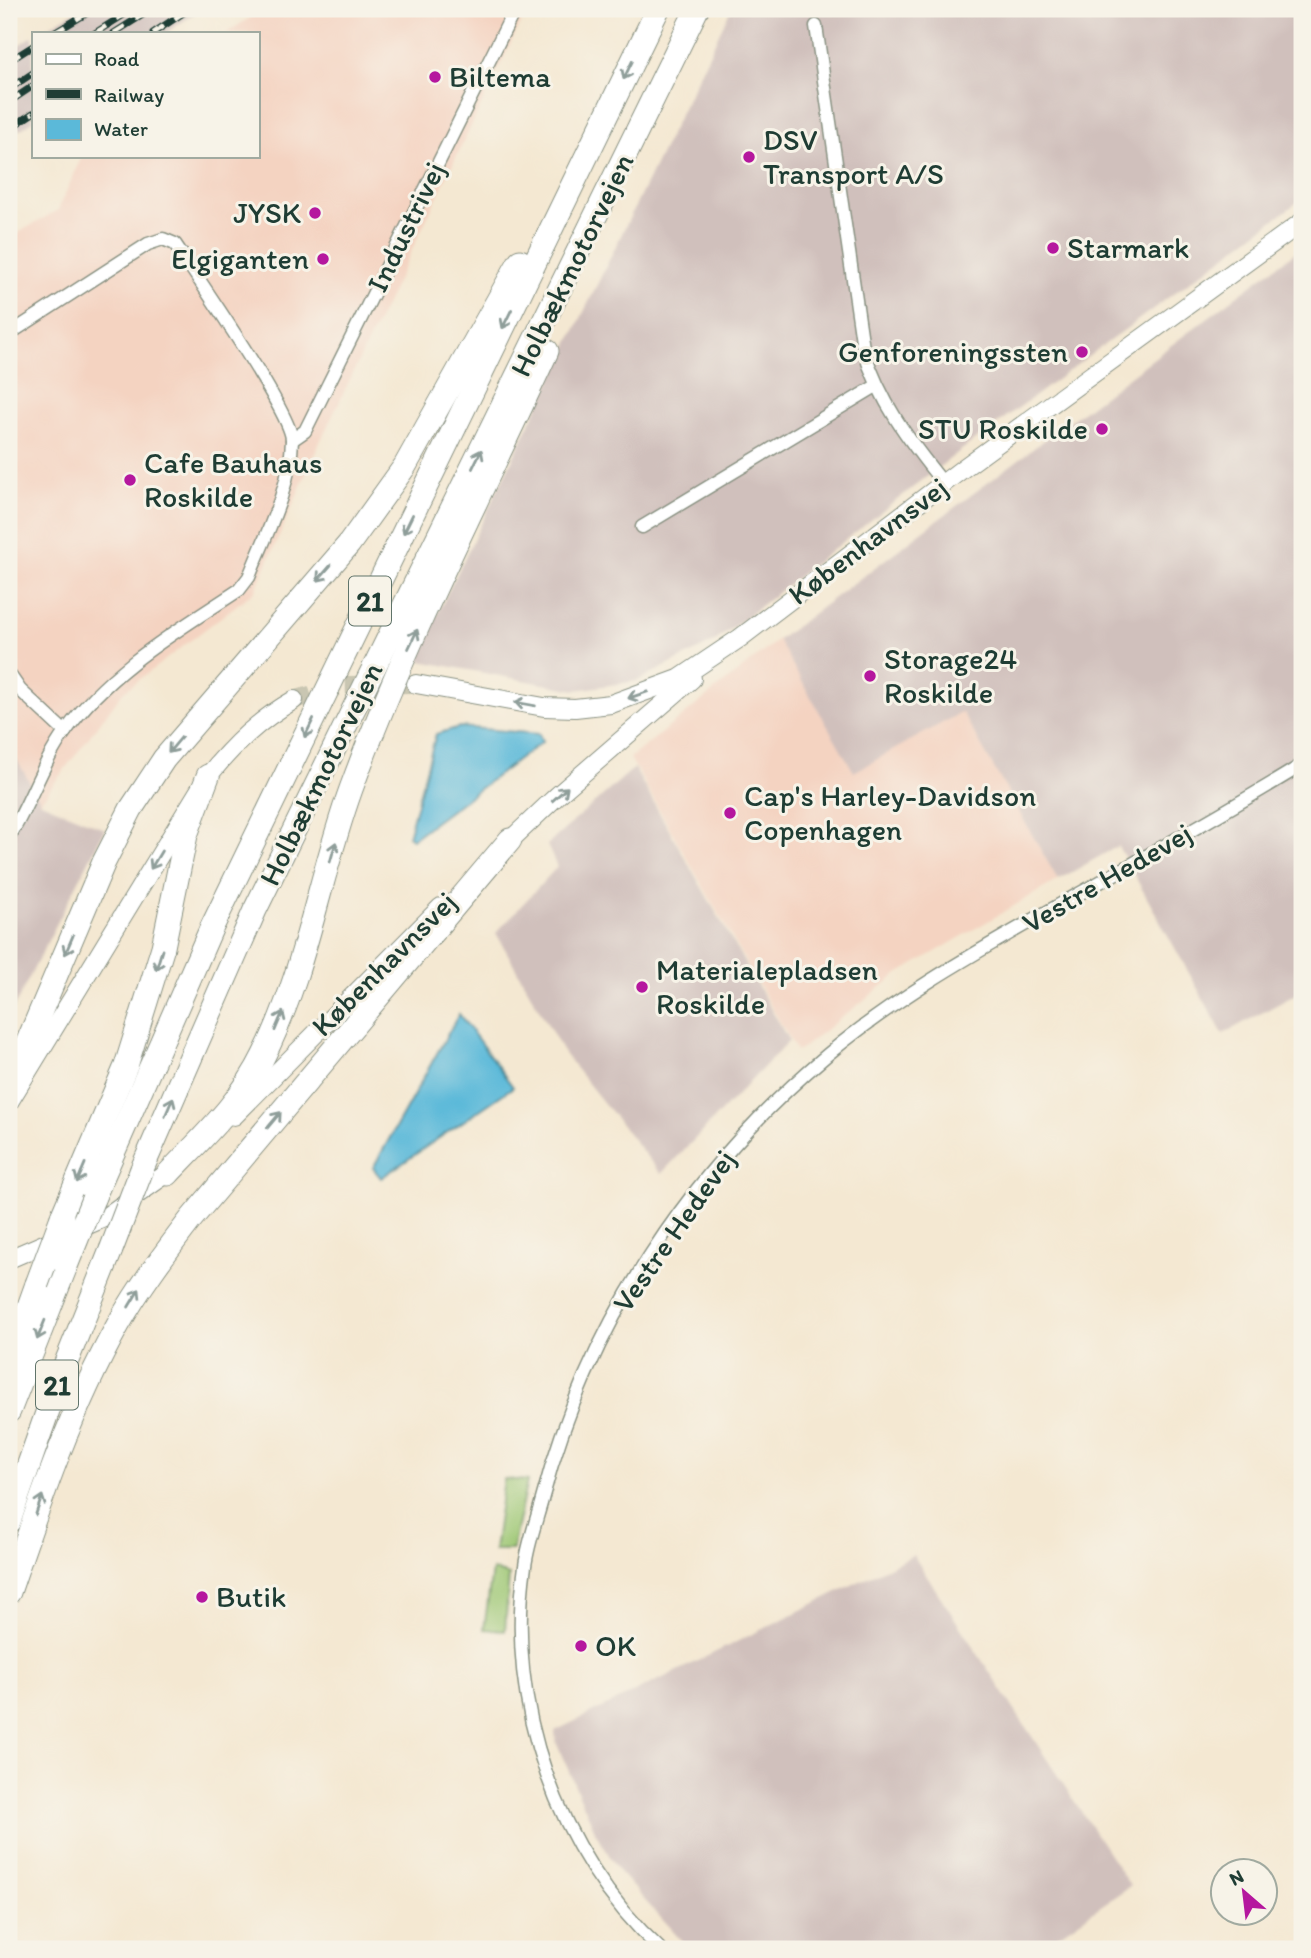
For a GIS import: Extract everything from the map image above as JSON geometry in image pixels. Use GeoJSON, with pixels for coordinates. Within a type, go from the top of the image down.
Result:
{"type":"FeatureCollection","features":[{"type":"Feature","properties":{"kind":"highway","name":"Holbækmotorvejen"},"geometry":{"type":"LineString","coordinates":[[9,1411],[93,1199],[211,929],[658,9]]}},
{"type":"Feature","properties":{"kind":"highway","name":"Holbækmotorvejen"},"geometry":{"type":"LineString","coordinates":[[9,1521],[54,1393],[142,1169],[254,910],[697,9]]}},
{"type":"Feature","properties":{"kind":"highway"},"geometry":{"type":"LineString","coordinates":[[9,1086],[104,862],[131,809],[164,759],[349,544],[405,466],[514,269],[571,186]]}},
{"type":"Feature","properties":{"kind":"highway"},"geometry":{"type":"LineString","coordinates":[[168,1174],[232,1105],[264,1057],[289,996],[350,791],[406,655],[549,345],[591,226]]}},
{"type":"Feature","properties":{"kind":"highway"},"geometry":{"type":"LineString","coordinates":[[9,1362],[62,1217],[127,1066],[163,947],[186,835],[208,776]]}},
{"type":"Feature","properties":{"kind":"highway"},"geometry":{"type":"LineString","coordinates":[[9,1592],[44,1490],[90,1379],[147,1277],[191,1219],[510,841]]}},
{"type":"Feature","properties":{"kind":"main road","name":"Københavnsvej"},"geometry":{"type":"LineString","coordinates":[[416,684],[544,707],[593,707],[641,695],[679,679],[740,638],[944,484],[1302,222]]}},
{"type":"Feature","properties":{"kind":"main road","name":"Københavnsvej"},"geometry":{"type":"LineString","coordinates":[[9,1259],[104,1217],[168,1174],[220,1130],[558,795],[740,638]]}},
{"type":"Feature","properties":{"kind":"main road"},"geometry":{"type":"LineString","coordinates":[[9,1102],[208,776],[238,740],[267,716],[295,700]]}},
{"type":"Feature","properties":{"kind":"street","name":"Industrivej"},"geometry":{"type":"LineString","coordinates":[[292,440],[305,431],[515,9]]}},
{"type":"Feature","properties":{"kind":"street"},"geometry":{"type":"LineString","coordinates":[[816,26],[856,314],[876,386],[896,422],[944,484]]}},
{"type":"Feature","properties":{"kind":"street"},"geometry":{"type":"LineString","coordinates":[[9,334],[148,244],[163,239],[175,244],[280,408],[292,440],[285,486],[248,577],[239,590],[142,655],[96,694],[65,732],[9,837]]}},
{"type":"Feature","properties":{"kind":"street"},"geometry":{"type":"LineString","coordinates":[[642,527],[876,386]]}},
{"type":"Feature","properties":{"kind":"street"},"geometry":{"type":"LineString","coordinates":[[9,674],[20,691],[65,732]]}},
{"type":"Feature","properties":{"kind":"street","name":"Vestre Hedevej"},"geometry":{"type":"LineString","coordinates":[[660,1949],[620,1906],[572,1833],[536,1743],[524,1680],[521,1622],[525,1564],[555,1452],[618,1305],[686,1204],[718,1165],[771,1106],[857,1031],[949,968],[1302,765]]}},
{"type":"Feature","properties":{"kind":"shaded area"},"geometry":{"type":"Polygon","coordinates":[[[78,9],[202,9],[167,32],[40,32],[78,9]]]}},
{"type":"Feature","properties":{"kind":"shaded area"},"geometry":{"type":"Polygon","coordinates":[[[264,9],[527,9],[320,442],[255,591],[123,692],[40,802],[9,746],[9,238],[58,210],[81,158],[259,158],[259,32],[228,32],[264,9]]]}},
{"type":"Feature","properties":{"kind":"shaded area"},"geometry":{"type":"Polygon","coordinates":[[[731,9],[1302,9],[1302,199],[956,454],[714,642],[637,681],[576,690],[415,660],[731,9]]]}},
{"type":"Feature","properties":{"kind":"shaded area"},"geometry":{"type":"Polygon","coordinates":[[[32,37],[32,122],[18,131],[9,116],[9,51],[32,37]]]}},
{"type":"Feature","properties":{"kind":"shaded area"},"geometry":{"type":"Polygon","coordinates":[[[1302,247],[1302,991],[1223,1034],[1118,846],[1058,880],[962,712],[854,772],[778,640],[1302,247]]]}},
{"type":"Feature","properties":{"kind":"shaded area"},"geometry":{"type":"Polygon","coordinates":[[[879,565],[1058,880],[898,974],[797,1052],[630,758],[778,640],[879,565]]]}},
{"type":"Feature","properties":{"kind":"shaded area"},"geometry":{"type":"Polygon","coordinates":[[[9,746],[41,802],[105,829],[9,1017],[9,746]]]}},
{"type":"Feature","properties":{"kind":"shaded area","name":"Materialepladsen Roskilde"},"geometry":{"type":"Polygon","coordinates":[[[634,768],[789,1041],[661,1174],[565,1055],[496,933],[557,867],[547,845],[634,768]]]}},
{"type":"Feature","properties":{"kind":"shaded area"},"geometry":{"type":"Polygon","coordinates":[[[913,1555],[1130,1886],[1038,1949],[689,1949],[619,1872],[596,1833],[556,1742],[555,1731],[913,1555]]]}},
{"type":"Feature","properties":{"kind":"green space"},"geometry":{"type":"Polygon","coordinates":[[[504,1479],[527,1481],[512,1550],[494,1550],[504,1479]]]}},
{"type":"Feature","properties":{"kind":"green space"},"geometry":{"type":"Polygon","coordinates":[[[492,1570],[509,1575],[505,1631],[484,1629],[492,1570]]]}},
{"type":"Feature","properties":{"kind":"water"},"geometry":{"type":"Polygon","coordinates":[[[460,727],[539,734],[542,742],[412,839],[408,836],[436,734],[460,727]]]}},
{"type":"Feature","properties":{"kind":"water"},"geometry":{"type":"Polygon","coordinates":[[[459,1014],[513,1087],[381,1178],[373,1168],[459,1014]]]}},
{"type":"Feature","properties":{"kind":"tunnel"},"geometry":{"type":"LineString","coordinates":[[294,700],[342,685],[416,684]]}},
{"type":"Feature","properties":{"kind":"railway"},"geometry":{"type":"LineString","coordinates":[[56,32],[94,9]]}},
{"type":"Feature","properties":{"kind":"railway"},"geometry":{"type":"LineString","coordinates":[[97,32],[133,9]]}},
{"type":"Feature","properties":{"kind":"railway"},"geometry":{"type":"LineString","coordinates":[[116,32],[152,9]]}},
{"type":"Feature","properties":{"kind":"railway"},"geometry":{"type":"LineString","coordinates":[[154,32],[189,9]]}},
{"type":"Feature","properties":{"kind":"railway"},"geometry":{"type":"LineString","coordinates":[[9,61],[32,47]]}},
{"type":"Feature","properties":{"kind":"railway"},"geometry":{"type":"LineString","coordinates":[[9,89],[32,74]]}},
{"type":"Feature","properties":{"kind":"railway"},"geometry":{"type":"LineString","coordinates":[[9,102],[32,87]]}},
{"type":"Feature","properties":{"kind":"railway"},"geometry":{"type":"LineString","coordinates":[[9,129],[32,114]]}},
{"type":"Feature","properties":{"kind":"place","name":"Biltema"},"geometry":{"type":"Point","coordinates":[435,77]}},
{"type":"Feature","properties":{"kind":"place","name":"DSV Transport A/S"},"geometry":{"type":"Point","coordinates":[749,157]}},
{"type":"Feature","properties":{"kind":"place","name":"JYSK"},"geometry":{"type":"Point","coordinates":[315,213]}},
{"type":"Feature","properties":{"kind":"place","name":"Starmark"},"geometry":{"type":"Point","coordinates":[1053,248]}},
{"type":"Feature","properties":{"kind":"place","name":"Elgiganten"},"geometry":{"type":"Point","coordinates":[323,259]}},
{"type":"Feature","properties":{"kind":"place","name":"Genforeningssten"},"geometry":{"type":"Point","coordinates":[1082,352]}},
{"type":"Feature","properties":{"kind":"place","name":"STU Roskilde"},"geometry":{"type":"Point","coordinates":[1102,429]}},
{"type":"Feature","properties":{"kind":"place","name":"Cafe Bauhaus Roskilde"},"geometry":{"type":"Point","coordinates":[130,480]}},
{"type":"Feature","properties":{"kind":"place","name":"Storage24 Roskilde"},"geometry":{"type":"Point","coordinates":[870,676]}},
{"type":"Feature","properties":{"kind":"place","name":"Cap's Harley-Davidson Copenhagen"},"geometry":{"type":"Point","coordinates":[730,813]}},
{"type":"Feature","properties":{"kind":"place","name":"Materialepladsen Roskilde"},"geometry":{"type":"Point","coordinates":[642,987]}},
{"type":"Feature","properties":{"kind":"place","name":"Butik"},"geometry":{"type":"Point","coordinates":[202,1597]}},
{"type":"Feature","properties":{"kind":"place","name":"OK"},"geometry":{"type":"Point","coordinates":[581,1646]}}]}
